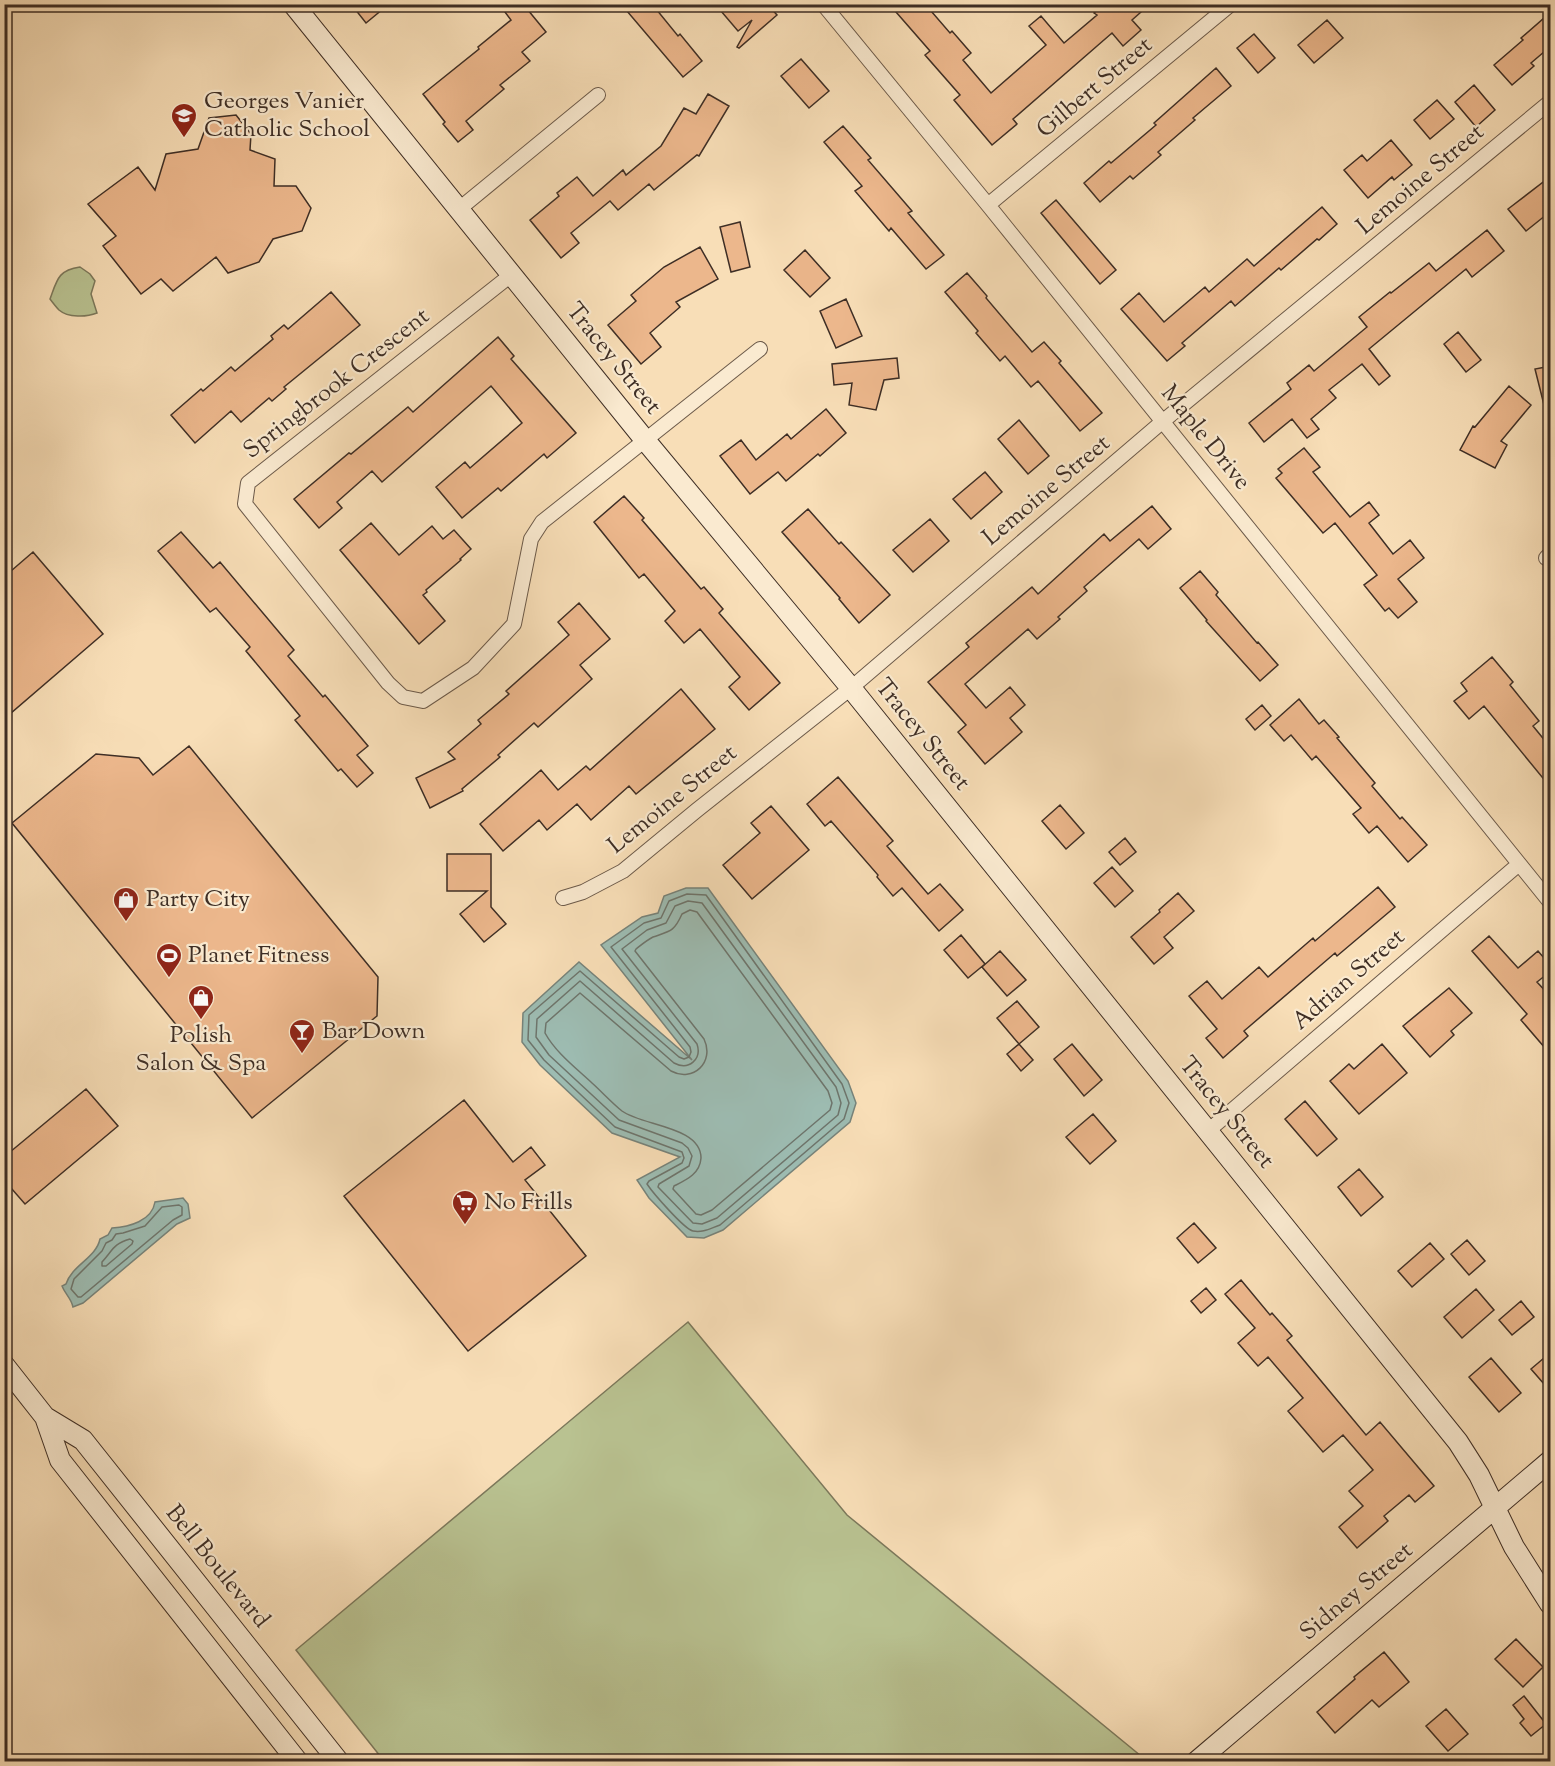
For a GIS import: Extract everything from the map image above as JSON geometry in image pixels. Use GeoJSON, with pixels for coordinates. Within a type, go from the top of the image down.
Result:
{"type":"FeatureCollection","features":[{"type":"Feature","properties":{"kind":"street","name":"Tracey Street"},"geometry":{"type":"LineString","coordinates":[[293,4],[645,440],[851,688],[1458,1442],[1479,1475],[1514,1547],[1551,1605]]}},
{"type":"Feature","properties":{"kind":"street","name":"Maple Drive"},"geometry":{"type":"LineString","coordinates":[[823,4],[1551,902]]}},
{"type":"Feature","properties":{"kind":"street","name":"Gilbert Street"},"geometry":{"type":"LineString","coordinates":[[988,205],[1231,4]]}},
{"type":"Feature","properties":{"kind":"street"},"geometry":{"type":"LineString","coordinates":[[458,210],[598,95]]}},
{"type":"Feature","properties":{"kind":"street","name":"Lemoine Street"},"geometry":{"type":"LineString","coordinates":[[562,898],[583,892],[623,871],[696,810],[851,688],[1162,422],[1551,102]]}},
{"type":"Feature","properties":{"kind":"street","name":"Springbrook Crescent"},"geometry":{"type":"LineString","coordinates":[[512,275],[248,483],[245,504],[388,683],[403,697],[423,701],[472,668],[514,624],[531,539],[542,522],[760,349]]}},
{"type":"Feature","properties":{"kind":"street","name":"Adrian Street"},"geometry":{"type":"LineString","coordinates":[[1208,1131],[1519,864]]}},
{"type":"Feature","properties":{"kind":"street","name":"Bell Boulevard"},"geometry":{"type":"LineString","coordinates":[[4,1365],[45,1417],[60,1460],[298,1761]]}},
{"type":"Feature","properties":{"kind":"street","name":"Bell Boulevard"},"geometry":{"type":"LineString","coordinates":[[45,1417],[83,1440],[339,1761]]}},
{"type":"Feature","properties":{"kind":"street","name":"Sidney Street"},"geometry":{"type":"LineString","coordinates":[[1196,1761],[1551,1461]]}},
{"type":"Feature","properties":{"kind":"green space"},"geometry":{"type":"Polygon","coordinates":[[[80,267],[95,281],[91,294],[97,313],[72,316],[59,310],[50,299],[59,277],[73,268],[80,267]]]}},
{"type":"Feature","properties":{"kind":"green space"},"geometry":{"type":"Polygon","coordinates":[[[688,1322],[847,1515],[1141,1756],[1135,1762],[384,1761],[296,1650],[688,1322]]]}},
{"type":"Feature","properties":{"kind":"water"},"geometry":{"type":"Polygon","coordinates":[[[686,888],[708,888],[848,1081],[856,1103],[850,1122],[723,1230],[704,1238],[687,1237],[649,1198],[637,1180],[680,1157],[612,1133],[540,1065],[522,1042],[523,1013],[579,962],[692,1060],[601,945],[642,917],[658,913],[664,896],[686,888]]]}},
{"type":"Feature","properties":{"kind":"water"},"geometry":{"type":"Polygon","coordinates":[[[183,1198],[188,1204],[190,1218],[177,1224],[83,1303],[73,1307],[62,1286],[94,1251],[100,1239],[108,1235],[112,1228],[139,1222],[145,1218],[153,1209],[155,1202],[183,1198]]]}},
{"type":"Feature","properties":{"kind":"building"},"geometry":{"type":"Polygon","coordinates":[[[351,4],[389,4],[366,23],[351,4]]]}},
{"type":"Feature","properties":{"kind":"building"},"geometry":{"type":"Polygon","coordinates":[[[499,4],[523,4],[546,32],[522,52],[530,61],[500,85],[504,89],[466,121],[473,130],[458,142],[423,94],[511,20],[499,4]]]}},
{"type":"Feature","properties":{"kind":"building"},"geometry":{"type":"Polygon","coordinates":[[[621,4],[652,4],[702,61],[683,77],[621,4]]]}},
{"type":"Feature","properties":{"kind":"building"},"geometry":{"type":"Polygon","coordinates":[[[715,4],[771,4],[769,6],[777,15],[739,48],[737,47],[752,20],[738,31],[715,4]]]}},
{"type":"Feature","properties":{"kind":"building"},"geometry":{"type":"Polygon","coordinates":[[[904,4],[925,4],[950,33],[952,31],[971,53],[963,60],[991,93],[1046,45],[1029,26],[1041,16],[1064,43],[1097,15],[1094,13],[1104,4],[1150,4],[1132,20],[1141,30],[1123,46],[1112,33],[1013,119],[1017,124],[992,145],[954,100],[960,95],[925,55],[930,51],[896,12],[904,4]]]}},
{"type":"Feature","properties":{"kind":"building"},"geometry":{"type":"Polygon","coordinates":[[[1551,12],[1551,46],[1531,63],[1534,66],[1512,85],[1494,65],[1551,12]]]}},
{"type":"Feature","properties":{"kind":"building"},"geometry":{"type":"Polygon","coordinates":[[[1327,20],[1343,38],[1314,63],[1298,45],[1327,20]]]}},
{"type":"Feature","properties":{"kind":"building"},"geometry":{"type":"Polygon","coordinates":[[[1254,34],[1275,58],[1258,73],[1237,48],[1254,34]]]}},
{"type":"Feature","properties":{"kind":"building"},"geometry":{"type":"Polygon","coordinates":[[[801,59],[829,91],[809,108],[781,76],[801,59]]]}},
{"type":"Feature","properties":{"kind":"building"},"geometry":{"type":"Polygon","coordinates":[[[1216,68],[1231,86],[1158,152],[1161,155],[1133,179],[1130,176],[1100,202],[1084,183],[1156,125],[1154,123],[1216,68]]]}},
{"type":"Feature","properties":{"kind":"building"},"geometry":{"type":"Polygon","coordinates":[[[1474,85],[1495,110],[1476,127],[1455,102],[1474,85]]]}},
{"type":"Feature","properties":{"kind":"building"},"geometry":{"type":"Polygon","coordinates":[[[708,94],[729,106],[699,156],[697,155],[654,190],[649,184],[618,210],[610,201],[571,233],[579,243],[561,258],[530,220],[559,196],[557,193],[577,177],[593,196],[623,170],[626,175],[661,146],[684,108],[696,114],[708,94]]]}},
{"type":"Feature","properties":{"kind":"building"},"geometry":{"type":"Polygon","coordinates":[[[1437,100],[1454,119],[1430,139],[1414,120],[1437,100]]]}},
{"type":"Feature","properties":{"kind":"building"},"geometry":{"type":"Polygon","coordinates":[[[236,115],[251,134],[250,150],[275,159],[274,186],[296,186],[311,208],[302,231],[273,239],[259,262],[228,273],[216,257],[173,291],[161,279],[141,294],[103,246],[116,236],[88,204],[138,167],[155,190],[166,154],[198,149],[209,118],[236,115]]]}},
{"type":"Feature","properties":{"kind":"building"},"geometry":{"type":"Polygon","coordinates":[[[843,126],[871,158],[868,160],[912,211],[908,213],[944,255],[926,269],[855,191],[862,186],[824,142],[843,126]]]}},
{"type":"Feature","properties":{"kind":"building"},"geometry":{"type":"Polygon","coordinates":[[[1391,140],[1412,165],[1394,180],[1392,177],[1368,198],[1344,170],[1362,155],[1367,161],[1391,140]]]}},
{"type":"Feature","properties":{"kind":"building"},"geometry":{"type":"Polygon","coordinates":[[[1551,176],[1551,211],[1526,231],[1508,209],[1551,176]]]}},
{"type":"Feature","properties":{"kind":"building"},"geometry":{"type":"Polygon","coordinates":[[[1056,200],[1116,270],[1100,284],[1041,213],[1056,200]]]}},
{"type":"Feature","properties":{"kind":"building"},"geometry":{"type":"Polygon","coordinates":[[[1322,207],[1337,224],[1281,270],[1279,268],[1235,306],[1231,301],[1182,343],[1185,346],[1167,361],[1121,309],[1139,293],[1164,322],[1205,287],[1209,292],[1247,259],[1254,266],[1322,207]]]}},
{"type":"Feature","properties":{"kind":"building"},"geometry":{"type":"Polygon","coordinates":[[[740,222],[750,267],[731,272],[720,227],[740,222]]]}},
{"type":"Feature","properties":{"kind":"building"},"geometry":{"type":"Polygon","coordinates":[[[1487,230],[1504,251],[1472,277],[1466,269],[1369,349],[1390,376],[1379,385],[1362,364],[1329,390],[1336,398],[1311,419],[1319,429],[1307,438],[1292,419],[1264,442],[1249,423],[1291,389],[1287,383],[1309,365],[1314,371],[1367,327],[1359,317],[1390,292],[1429,263],[1436,271],[1487,230]]]}},
{"type":"Feature","properties":{"kind":"building"},"geometry":{"type":"Polygon","coordinates":[[[700,247],[718,279],[676,302],[680,307],[650,333],[661,347],[641,364],[608,325],[636,301],[631,295],[664,267],[700,247]]]}},
{"type":"Feature","properties":{"kind":"building"},"geometry":{"type":"Polygon","coordinates":[[[805,250],[830,278],[810,297],[784,270],[805,250]]]}},
{"type":"Feature","properties":{"kind":"building"},"geometry":{"type":"Polygon","coordinates":[[[967,273],[1032,352],[1044,342],[1102,413],[1080,431],[1038,381],[1031,387],[1005,356],[1000,361],[945,292],[967,273]]]}},
{"type":"Feature","properties":{"kind":"building"},"geometry":{"type":"Polygon","coordinates":[[[331,292],[360,325],[284,387],[286,389],[272,401],[269,398],[241,422],[231,411],[195,443],[171,415],[231,367],[235,371],[273,339],[271,336],[284,325],[288,329],[331,292]]]}},
{"type":"Feature","properties":{"kind":"building"},"geometry":{"type":"Polygon","coordinates":[[[846,299],[862,336],[836,348],[820,311],[846,299]]]}},
{"type":"Feature","properties":{"kind":"building"},"geometry":{"type":"Polygon","coordinates":[[[1458,332],[1481,360],[1466,372],[1444,344],[1458,332]]]}},
{"type":"Feature","properties":{"kind":"building"},"geometry":{"type":"Polygon","coordinates":[[[498,337],[514,356],[511,359],[576,433],[547,458],[544,454],[501,491],[498,488],[462,518],[436,487],[465,462],[470,468],[522,423],[491,386],[382,482],[372,471],[337,502],[342,508],[319,528],[294,499],[408,407],[413,412],[498,337]]]}},
{"type":"Feature","properties":{"kind":"building"},"geometry":{"type":"Polygon","coordinates":[[[897,358],[899,378],[884,380],[876,410],[849,405],[852,383],[834,385],[832,364],[897,358]]]}},
{"type":"Feature","properties":{"kind":"building"},"geometry":{"type":"Polygon","coordinates":[[[1551,366],[1551,409],[1545,409],[1535,369],[1551,366]]]}},
{"type":"Feature","properties":{"kind":"building"},"geometry":{"type":"Polygon","coordinates":[[[1509,386],[1531,405],[1501,441],[1507,445],[1495,468],[1460,450],[1473,426],[1475,427],[1509,386]]]}},
{"type":"Feature","properties":{"kind":"building"},"geometry":{"type":"Polygon","coordinates":[[[826,409],[846,433],[786,481],[778,472],[750,494],[720,456],[741,440],[756,460],[787,434],[791,439],[826,409]]]}},
{"type":"Feature","properties":{"kind":"building"},"geometry":{"type":"Polygon","coordinates":[[[1019,420],[1049,456],[1028,474],[998,439],[1019,420]]]}},
{"type":"Feature","properties":{"kind":"building"},"geometry":{"type":"Polygon","coordinates":[[[1304,448],[1320,467],[1313,472],[1350,517],[1369,502],[1379,515],[1369,523],[1393,554],[1410,540],[1424,558],[1398,579],[1417,602],[1398,618],[1389,608],[1385,611],[1364,585],[1377,575],[1335,523],[1323,533],[1276,478],[1282,473],[1278,469],[1304,448]]]}},
{"type":"Feature","properties":{"kind":"building"},"geometry":{"type":"Polygon","coordinates":[[[985,472],[1002,492],[971,519],[953,499],[985,472]]]}},
{"type":"Feature","properties":{"kind":"building"},"geometry":{"type":"Polygon","coordinates":[[[624,496],[701,589],[704,587],[723,609],[719,613],[780,683],[749,710],[729,687],[740,677],[700,629],[684,643],[665,621],[675,611],[644,574],[639,578],[594,522],[624,496]]]}},
{"type":"Feature","properties":{"kind":"building"},"geometry":{"type":"Polygon","coordinates":[[[1152,506],[1171,529],[1148,549],[1139,539],[1084,587],[1087,591],[1037,639],[1028,629],[965,684],[986,708],[1010,687],[1025,705],[1010,718],[1022,732],[985,764],[958,732],[966,725],[928,682],[969,647],[966,643],[1032,587],[1038,594],[1104,534],[1110,541],[1152,506]]]}},
{"type":"Feature","properties":{"kind":"building"},"geometry":{"type":"Polygon","coordinates":[[[808,509],[890,595],[859,623],[782,532],[808,509]]]}},
{"type":"Feature","properties":{"kind":"building"},"geometry":{"type":"Polygon","coordinates":[[[930,519],[949,541],[913,572],[893,550],[930,519]]]}},
{"type":"Feature","properties":{"kind":"building"},"geometry":{"type":"Polygon","coordinates":[[[371,523],[399,555],[432,526],[443,539],[454,530],[471,549],[423,595],[445,621],[419,644],[340,550],[371,523]]]}},
{"type":"Feature","properties":{"kind":"building"},"geometry":{"type":"Polygon","coordinates":[[[181,532],[213,568],[220,562],[294,650],[288,656],[368,746],[357,755],[373,773],[357,787],[341,769],[338,771],[295,720],[300,716],[246,651],[250,647],[216,608],[210,612],[158,551],[181,532]]]}},
{"type":"Feature","properties":{"kind":"building"},"geometry":{"type":"Polygon","coordinates":[[[33,552],[103,634],[4,719],[4,577],[33,552]]]}},
{"type":"Feature","properties":{"kind":"building"},"geometry":{"type":"Polygon","coordinates":[[[1200,571],[1218,592],[1216,595],[1278,665],[1260,681],[1206,621],[1180,588],[1200,571]]]}},
{"type":"Feature","properties":{"kind":"building"},"geometry":{"type":"Polygon","coordinates":[[[579,603],[610,639],[580,665],[592,679],[538,727],[534,723],[498,755],[500,757],[462,789],[463,791],[430,808],[416,778],[455,759],[448,752],[481,724],[478,720],[509,694],[506,691],[569,635],[558,622],[579,603]]]}},
{"type":"Feature","properties":{"kind":"building"},"geometry":{"type":"Polygon","coordinates":[[[1492,657],[1513,682],[1510,685],[1539,721],[1533,726],[1551,748],[1551,788],[1484,706],[1469,719],[1454,701],[1467,691],[1461,683],[1492,657]]]}},
{"type":"Feature","properties":{"kind":"building"},"geometry":{"type":"Polygon","coordinates":[[[681,689],[715,729],[636,794],[629,786],[591,820],[577,804],[547,830],[539,820],[503,851],[480,824],[541,770],[558,790],[586,766],[590,770],[681,689]]]}},
{"type":"Feature","properties":{"kind":"building"},"geometry":{"type":"Polygon","coordinates":[[[1299,699],[1319,724],[1324,720],[1339,737],[1337,738],[1375,783],[1372,786],[1400,819],[1402,817],[1427,845],[1408,862],[1377,826],[1369,833],[1353,814],[1361,808],[1316,756],[1312,760],[1291,735],[1284,741],[1270,725],[1299,699]]]}},
{"type":"Feature","properties":{"kind":"building"},"geometry":{"type":"Polygon","coordinates":[[[1262,705],[1271,716],[1255,730],[1246,719],[1262,705]]]}},
{"type":"Feature","properties":{"kind":"building"},"geometry":{"type":"Polygon","coordinates":[[[189,746],[378,977],[377,1016],[252,1118],[12,823],[96,754],[139,758],[153,775],[189,746]]]}},
{"type":"Feature","properties":{"kind":"building"},"geometry":{"type":"Polygon","coordinates":[[[838,777],[893,841],[887,846],[928,894],[940,884],[963,910],[939,931],[902,888],[893,896],[877,877],[878,875],[831,821],[825,826],[807,804],[838,777]]]}},
{"type":"Feature","properties":{"kind":"building"},"geometry":{"type":"Polygon","coordinates":[[[1060,805],[1084,833],[1066,849],[1042,821],[1060,805]]]}},
{"type":"Feature","properties":{"kind":"building"},"geometry":{"type":"Polygon","coordinates":[[[771,806],[809,850],[752,899],[723,865],[760,833],[751,823],[771,806]]]}},
{"type":"Feature","properties":{"kind":"building"},"geometry":{"type":"Polygon","coordinates":[[[1125,838],[1136,852],[1120,865],[1109,852],[1125,838]]]}},
{"type":"Feature","properties":{"kind":"building"},"geometry":{"type":"Polygon","coordinates":[[[447,854],[491,854],[491,907],[506,924],[484,942],[460,914],[487,891],[447,891],[447,854]]]}},
{"type":"Feature","properties":{"kind":"building"},"geometry":{"type":"Polygon","coordinates":[[[1112,867],[1133,891],[1115,907],[1094,883],[1112,867]]]}},
{"type":"Feature","properties":{"kind":"building"},"geometry":{"type":"Polygon","coordinates":[[[1378,887],[1395,907],[1337,956],[1335,953],[1244,1031],[1248,1036],[1223,1058],[1206,1038],[1217,1029],[1189,996],[1207,981],[1222,999],[1259,967],[1268,977],[1313,938],[1315,941],[1378,887]]]}},
{"type":"Feature","properties":{"kind":"building"},"geometry":{"type":"Polygon","coordinates":[[[1178,893],[1194,911],[1164,937],[1173,948],[1154,964],[1131,937],[1178,893]]]}},
{"type":"Feature","properties":{"kind":"building"},"geometry":{"type":"Polygon","coordinates":[[[961,935],[985,964],[968,978],[944,950],[961,935]]]}},
{"type":"Feature","properties":{"kind":"building"},"geometry":{"type":"Polygon","coordinates":[[[1489,936],[1518,968],[1538,951],[1551,966],[1551,971],[1537,982],[1551,997],[1551,1055],[1521,1020],[1527,1014],[1472,951],[1489,936]]]}},
{"type":"Feature","properties":{"kind":"building"},"geometry":{"type":"Polygon","coordinates":[[[1000,951],[1026,980],[1007,996],[982,967],[1000,951]]]}},
{"type":"Feature","properties":{"kind":"building"},"geometry":{"type":"Polygon","coordinates":[[[1449,988],[1472,1013],[1451,1031],[1454,1035],[1430,1057],[1403,1026],[1449,988]]]}},
{"type":"Feature","properties":{"kind":"building"},"geometry":{"type":"Polygon","coordinates":[[[1017,1001],[1039,1027],[1019,1044],[997,1018],[1017,1001]]]}},
{"type":"Feature","properties":{"kind":"building"},"geometry":{"type":"Polygon","coordinates":[[[1019,1044],[1033,1060],[1021,1071],[1007,1054],[1019,1044]]]}},
{"type":"Feature","properties":{"kind":"building"},"geometry":{"type":"Polygon","coordinates":[[[1072,1044],[1102,1080],[1084,1096],[1054,1059],[1072,1044]]]}},
{"type":"Feature","properties":{"kind":"building"},"geometry":{"type":"Polygon","coordinates":[[[1382,1044],[1407,1073],[1359,1114],[1330,1081],[1349,1064],[1354,1069],[1382,1044]]]}},
{"type":"Feature","properties":{"kind":"building"},"geometry":{"type":"Polygon","coordinates":[[[86,1089],[118,1126],[25,1204],[4,1180],[4,1157],[86,1089]]]}},
{"type":"Feature","properties":{"kind":"building","name":"No Frills"},"geometry":{"type":"Polygon","coordinates":[[[464,1100],[513,1162],[531,1147],[545,1165],[525,1180],[586,1256],[468,1351],[344,1196],[464,1100]]]}},
{"type":"Feature","properties":{"kind":"building"},"geometry":{"type":"Polygon","coordinates":[[[1305,1101],[1337,1139],[1317,1156],[1285,1119],[1305,1101]]]}},
{"type":"Feature","properties":{"kind":"building"},"geometry":{"type":"Polygon","coordinates":[[[1093,1114],[1116,1141],[1090,1164],[1066,1137],[1093,1114]]]}},
{"type":"Feature","properties":{"kind":"building"},"geometry":{"type":"Polygon","coordinates":[[[1359,1169],[1383,1197],[1361,1216],[1338,1187],[1359,1169]]]}},
{"type":"Feature","properties":{"kind":"building"},"geometry":{"type":"Polygon","coordinates":[[[1194,1223],[1216,1248],[1198,1263],[1177,1238],[1194,1223]]]}},
{"type":"Feature","properties":{"kind":"building"},"geometry":{"type":"Polygon","coordinates":[[[1467,1240],[1485,1261],[1469,1275],[1451,1254],[1467,1240]]]}},
{"type":"Feature","properties":{"kind":"building"},"geometry":{"type":"Polygon","coordinates":[[[1430,1243],[1444,1259],[1412,1287],[1398,1271],[1430,1243]]]}},
{"type":"Feature","properties":{"kind":"building"},"geometry":{"type":"Polygon","coordinates":[[[1241,1280],[1270,1315],[1272,1313],[1292,1336],[1287,1340],[1366,1435],[1380,1422],[1434,1486],[1415,1502],[1409,1495],[1384,1516],[1388,1521],[1357,1548],[1339,1527],[1363,1506],[1349,1491],[1373,1470],[1343,1435],[1323,1452],[1288,1411],[1303,1398],[1268,1357],[1258,1366],[1238,1343],[1255,1328],[1225,1294],[1241,1280]]]}},
{"type":"Feature","properties":{"kind":"building"},"geometry":{"type":"Polygon","coordinates":[[[1206,1288],[1216,1300],[1201,1313],[1191,1301],[1206,1288]]]}},
{"type":"Feature","properties":{"kind":"building"},"geometry":{"type":"Polygon","coordinates":[[[1476,1289],[1494,1310],[1462,1338],[1444,1317],[1476,1289]]]}},
{"type":"Feature","properties":{"kind":"building"},"geometry":{"type":"Polygon","coordinates":[[[1521,1301],[1534,1317],[1512,1335],[1499,1320],[1521,1301]]]}},
{"type":"Feature","properties":{"kind":"building"},"geometry":{"type":"Polygon","coordinates":[[[1551,1352],[1551,1392],[1531,1369],[1551,1352]]]}},
{"type":"Feature","properties":{"kind":"building"},"geometry":{"type":"Polygon","coordinates":[[[1491,1358],[1521,1393],[1499,1412],[1469,1377],[1491,1358]]]}},
{"type":"Feature","properties":{"kind":"building"},"geometry":{"type":"Polygon","coordinates":[[[1516,1639],[1543,1667],[1523,1687],[1495,1659],[1516,1639]]]}},
{"type":"Feature","properties":{"kind":"building"},"geometry":{"type":"Polygon","coordinates":[[[1384,1652],[1409,1682],[1379,1707],[1372,1700],[1335,1733],[1317,1712],[1384,1652]]]}},
{"type":"Feature","properties":{"kind":"building"},"geometry":{"type":"Polygon","coordinates":[[[1524,1696],[1546,1724],[1531,1736],[1520,1723],[1524,1719],[1513,1705],[1524,1696]]]}},
{"type":"Feature","properties":{"kind":"building"},"geometry":{"type":"Polygon","coordinates":[[[1446,1709],[1468,1734],[1448,1751],[1426,1726],[1446,1709]]]}},
{"type":"Feature","properties":{"kind":"place","name":"Georges Vanier Catholic School"},"geometry":{"type":"Point","coordinates":[184,139]}},
{"type":"Feature","properties":{"kind":"place","name":"Party City"},"geometry":{"type":"Point","coordinates":[126,923]}},
{"type":"Feature","properties":{"kind":"place","name":"Planet Fitness"},"geometry":{"type":"Point","coordinates":[169,979]}},
{"type":"Feature","properties":{"kind":"place","name":"Polish Salon & Spa"},"geometry":{"type":"Point","coordinates":[201,1021]}},
{"type":"Feature","properties":{"kind":"place","name":"Bar Down"},"geometry":{"type":"Point","coordinates":[302,1055]}},
{"type":"Feature","properties":{"kind":"place","name":"No Frills"},"geometry":{"type":"Point","coordinates":[465,1226]}}]}
